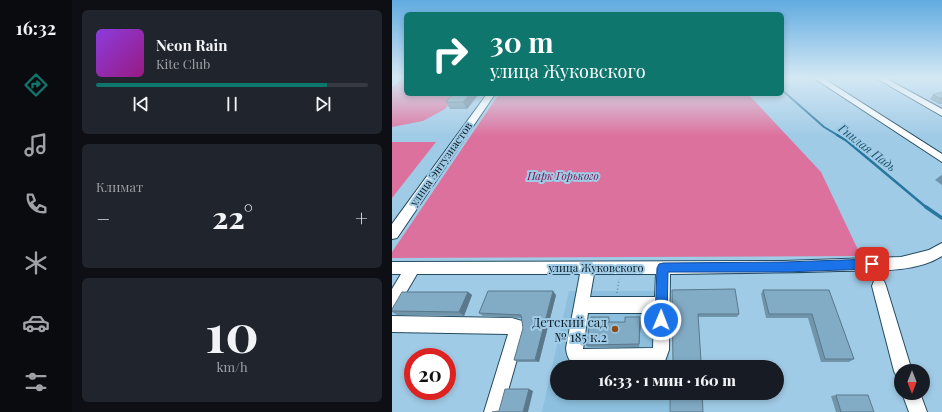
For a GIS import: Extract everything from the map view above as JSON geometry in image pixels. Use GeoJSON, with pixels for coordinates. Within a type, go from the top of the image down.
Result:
{"type":"FeatureCollection","features":[{"type":"Feature","properties":{"kind":"street","name":"улица Энтузиастов"},"geometry":{"type":"LineString","coordinates":[[392,234],[489,97]]}},
{"type":"Feature","properties":{"kind":"street"},"geometry":{"type":"LineString","coordinates":[[847,97],[942,160]]}},
{"type":"Feature","properties":{"kind":"street"},"geometry":{"type":"LineString","coordinates":[[914,97],[942,113]]}},
{"type":"Feature","properties":{"kind":"street","name":"улица Жуковского"},"geometry":{"type":"LineString","coordinates":[[392,268],[784,267],[901,263],[932,255],[942,249]]}},
{"type":"Feature","properties":{"kind":"street"},"geometry":{"type":"LineString","coordinates":[[392,303],[413,268]]}},
{"type":"Feature","properties":{"kind":"street"},"geometry":{"type":"LineString","coordinates":[[588,268],[574,348],[575,354],[579,358],[656,357],[659,355],[661,350],[663,268]]}},
{"type":"Feature","properties":{"kind":"street"},"geometry":{"type":"LineString","coordinates":[[879,286],[901,364]]}},
{"type":"Feature","properties":{"kind":"street"},"geometry":{"type":"LineString","coordinates":[[581,305],[661,305]]}},
{"type":"Feature","properties":{"kind":"street"},"geometry":{"type":"LineString","coordinates":[[392,324],[516,327],[517,330],[493,412]]}},
{"type":"Feature","properties":{"kind":"street"},"geometry":{"type":"LineString","coordinates":[[914,400],[918,412]]}},
{"type":"Feature","properties":{"kind":"path"},"geometry":{"type":"LineString","coordinates":[[616,305],[620,268]]}},
{"type":"Feature","properties":{"kind":"shaded area","name":"Детский сад № 185 к.2"},"geometry":{"type":"Polygon","coordinates":[[[569,291],[669,291],[669,360],[554,360],[569,291]]]}},
{"type":"Feature","properties":{"kind":"shaded area","name":"Детский сад № 185 к.2"},"geometry":{"type":"Polygon","coordinates":[[[550,376],[550,400],[669,400],[669,412],[542,412],[550,376]]]}},
{"type":"Feature","properties":{"kind":"green space"},"geometry":{"type":"Polygon","coordinates":[[[392,97],[455,97],[445,109],[423,121],[392,127],[392,97]]]}},
{"type":"Feature","properties":{"kind":"green space","name":"Парк Горького"},"geometry":{"type":"Polygon","coordinates":[[[497,97],[751,97],[821,172],[861,256],[392,258],[392,252],[497,97]]]}},
{"type":"Feature","properties":{"kind":"green space"},"geometry":{"type":"Polygon","coordinates":[[[392,142],[436,142],[392,198],[392,142]]]}},
{"type":"Feature","properties":{"kind":"building"},"geometry":{"type":"Polygon","coordinates":[[[450,97],[467,97],[463,102],[446,102],[450,97]]]}},
{"type":"Feature","properties":{"kind":"building"},"geometry":{"type":"Polygon","coordinates":[[[735,289],[739,314],[698,314],[701,360],[673,360],[672,290],[735,289]]]}},
{"type":"Feature","properties":{"kind":"building"},"geometry":{"type":"Polygon","coordinates":[[[763,290],[829,290],[854,359],[825,359],[812,314],[769,314],[763,290]]]}},
{"type":"Feature","properties":{"kind":"building"},"geometry":{"type":"Polygon","coordinates":[[[488,291],[553,291],[535,360],[514,360],[523,328],[521,315],[479,313],[488,291]]]}},
{"type":"Feature","properties":{"kind":"building"},"geometry":{"type":"Polygon","coordinates":[[[402,292],[468,292],[459,312],[392,311],[402,292]]]}},
{"type":"Feature","properties":{"kind":"building"},"geometry":{"type":"Polygon","coordinates":[[[591,317],[609,317],[608,322],[625,322],[625,317],[640,317],[639,344],[586,345],[591,317]]]}},
{"type":"Feature","properties":{"kind":"building"},"geometry":{"type":"Polygon","coordinates":[[[505,389],[529,389],[523,412],[492,412],[499,411],[505,389]]]}},
{"type":"Feature","properties":{"kind":"building"},"geometry":{"type":"Polygon","coordinates":[[[836,395],[868,395],[874,412],[841,412],[836,395]]]}},
{"type":"Feature","properties":{"kind":"building"},"geometry":{"type":"Polygon","coordinates":[[[670,400],[702,400],[703,412],[670,412],[670,400]]]}},
{"type":"Feature","properties":{"kind":"waterway","name":"Гнилая Падь"},"geometry":{"type":"LineString","coordinates":[[790,97],[824,127],[839,136]]}},
{"type":"Feature","properties":{"kind":"waterway","name":"Гнилая Падь"},"geometry":{"type":"LineString","coordinates":[[837,135],[847,141],[927,208]]}},
{"type":"Feature","properties":{"kind":"waterway","name":"Гнилая Падь"},"geometry":{"type":"LineString","coordinates":[[926,207],[942,218]]}},
{"type":"Feature","properties":{"kind":"place","name":"Детский сад № 185 к.2"},"geometry":{"type":"Point","coordinates":[615,329]}},
{"type":"Feature","properties":{"kind":"route"},"geometry":{"type":"LineString","coordinates":[[661,320],[663,268],[784,267],[872,264]]}}]}
